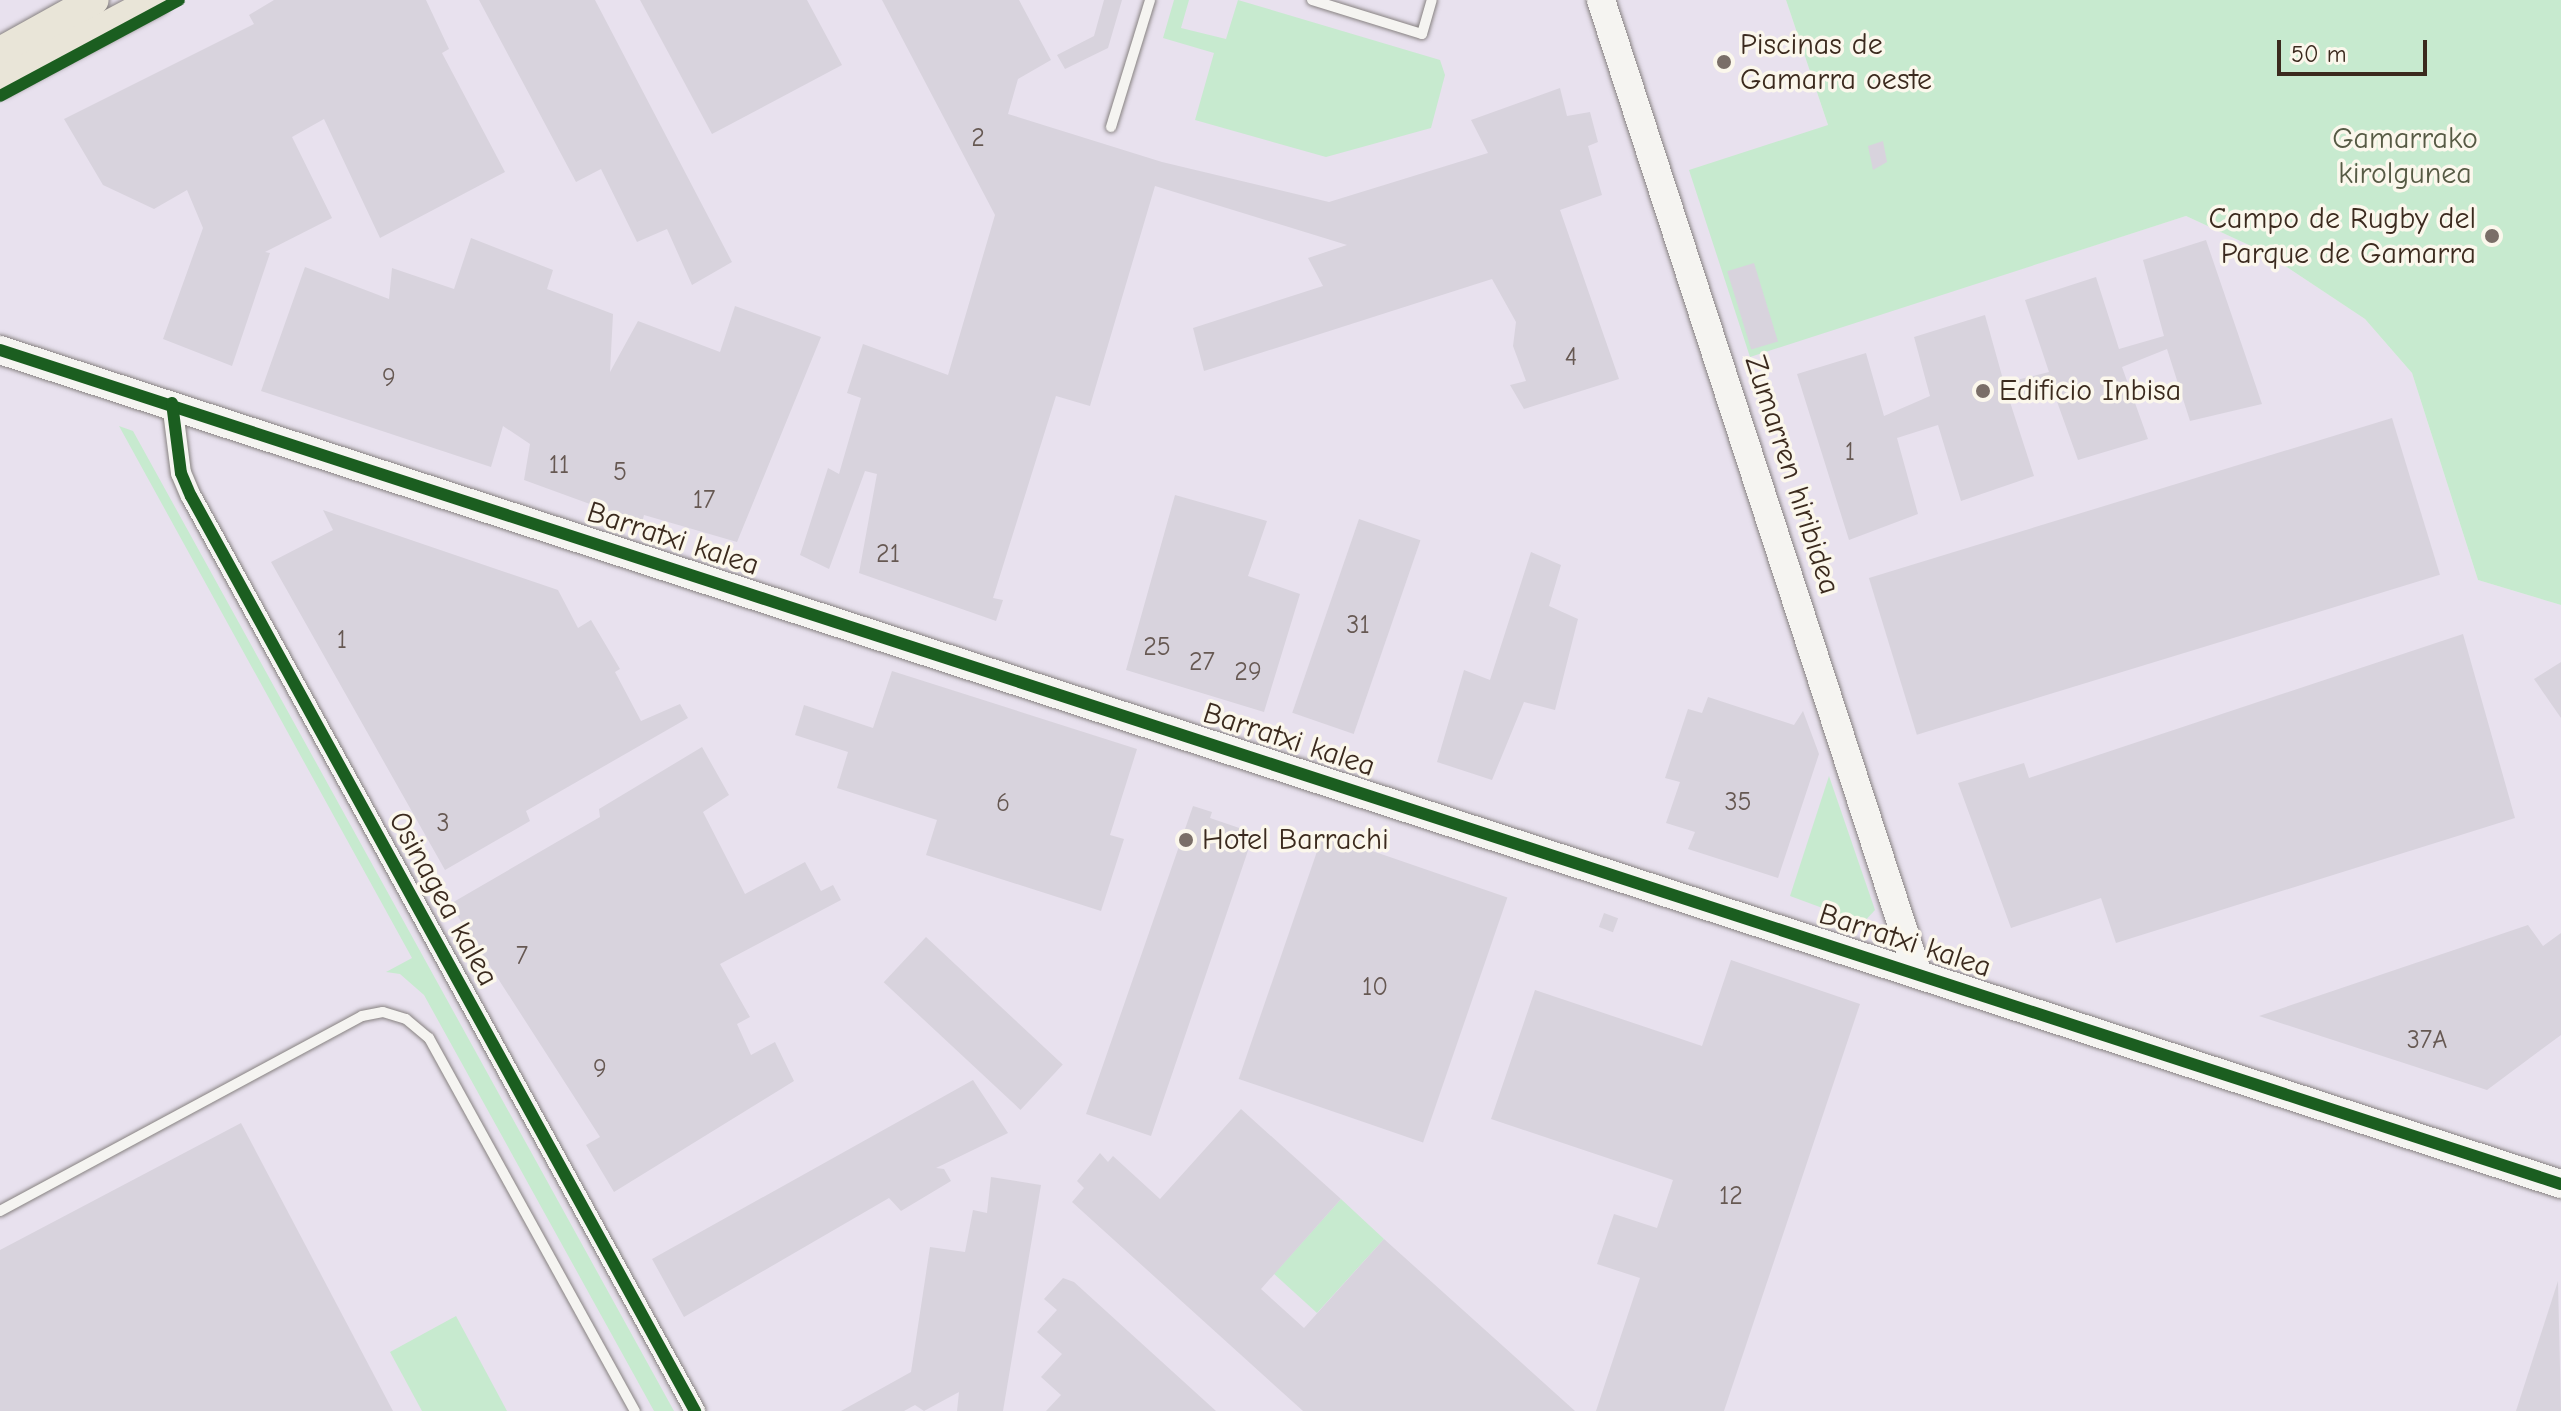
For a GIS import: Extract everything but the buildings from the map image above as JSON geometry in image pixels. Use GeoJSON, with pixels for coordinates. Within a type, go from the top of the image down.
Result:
{"type":"FeatureCollection","features":[{"type":"Feature","properties":{"kind":"main road"},"geometry":{"type":"LineString","coordinates":[[0,52],[94,0]]}},
{"type":"Feature","properties":{"kind":"main road"},"geometry":{"type":"LineString","coordinates":[[0,83],[156,0]]}},
{"type":"Feature","properties":{"kind":"street","name":"Zumarren hiribidea"},"geometry":{"type":"LineString","coordinates":[[1601,0],[1917,972]]}},
{"type":"Feature","properties":{"kind":"street","name":"Barratxi kalea"},"geometry":{"type":"LineString","coordinates":[[0,350],[172,403],[2561,1184]]}},
{"type":"Feature","properties":{"kind":"street","name":"Osinagea kalea"},"geometry":{"type":"LineString","coordinates":[[172,403],[181,473],[191,496],[695,1411]]}},
{"type":"Feature","properties":{"kind":"lane"},"geometry":{"type":"LineString","coordinates":[[1111,127],[1150,0]]}},
{"type":"Feature","properties":{"kind":"lane"},"geometry":{"type":"LineString","coordinates":[[1312,0],[1422,34],[1432,0]]}},
{"type":"Feature","properties":{"kind":"lane"},"geometry":{"type":"LineString","coordinates":[[0,1211],[362,1016],[383,1012],[406,1019],[429,1038],[635,1411]]}},
{"type":"Feature","properties":{"kind":"shaded area"},"geometry":{"type":"Polygon","coordinates":[[[0,0],[1786,0],[1828,125],[1750,356],[2186,216],[2264,252],[2365,319],[2412,373],[2478,580],[2561,605],[2561,1411],[0,1411],[0,0]]]}},
{"type":"Feature","properties":{"kind":"green space"},"geometry":{"type":"Polygon","coordinates":[[[1174,0],[1189,0],[1181,28],[1226,39],[1238,0],[1440,60],[1445,75],[1431,128],[1326,157],[1195,120],[1214,53],[1163,38],[1174,0]]]}},
{"type":"Feature","properties":{"kind":"green space","name":"Gamarrako kirolgunea"},"geometry":{"type":"Polygon","coordinates":[[[1786,0],[2561,0],[2561,605],[2478,580],[2412,373],[2365,319],[2264,252],[2186,216],[1750,357],[1689,170],[1828,125],[1786,0]]]}},
{"type":"Feature","properties":{"kind":"green space"},"geometry":{"type":"Polygon","coordinates":[[[119,426],[133,431],[674,1411],[654,1411],[424,995],[400,974],[386,972],[412,958],[119,426]]]}},
{"type":"Feature","properties":{"kind":"green space"},"geometry":{"type":"Polygon","coordinates":[[[1829,776],[1875,910],[1863,923],[1790,896],[1829,776]]]}},
{"type":"Feature","properties":{"kind":"green space"},"geometry":{"type":"Polygon","coordinates":[[[1341,1199],[1384,1239],[1317,1313],[1208,1214],[1280,1267],[1341,1199]]]}},
{"type":"Feature","properties":{"kind":"green space"},"geometry":{"type":"Polygon","coordinates":[[[456,1316],[507,1411],[422,1411],[390,1352],[456,1316]]]}},
{"type":"Feature","properties":{"kind":"cycle path"},"geometry":{"type":"LineString","coordinates":[[0,96],[179,0]]}},
{"type":"Feature","properties":{"kind":"cycle path"},"geometry":{"type":"LineString","coordinates":[[0,350],[2561,1184]]}},
{"type":"Feature","properties":{"kind":"cycle path"},"geometry":{"type":"LineString","coordinates":[[172,403],[181,473],[191,496],[695,1411]]}},
{"type":"Feature","properties":{"kind":"place","name":"Piscinas de Gamarra oeste"},"geometry":{"type":"Point","coordinates":[1724,62]}},
{"type":"Feature","properties":{"kind":"place","name":"Campo de Rugby del Parque de Gamarra"},"geometry":{"type":"Point","coordinates":[2492,236]}},
{"type":"Feature","properties":{"kind":"place","name":"Edificio Inbisa"},"geometry":{"type":"Point","coordinates":[1983,391]}},
{"type":"Feature","properties":{"kind":"place","name":"Hotel Barrachi"},"geometry":{"type":"Point","coordinates":[1186,840]}}]}
